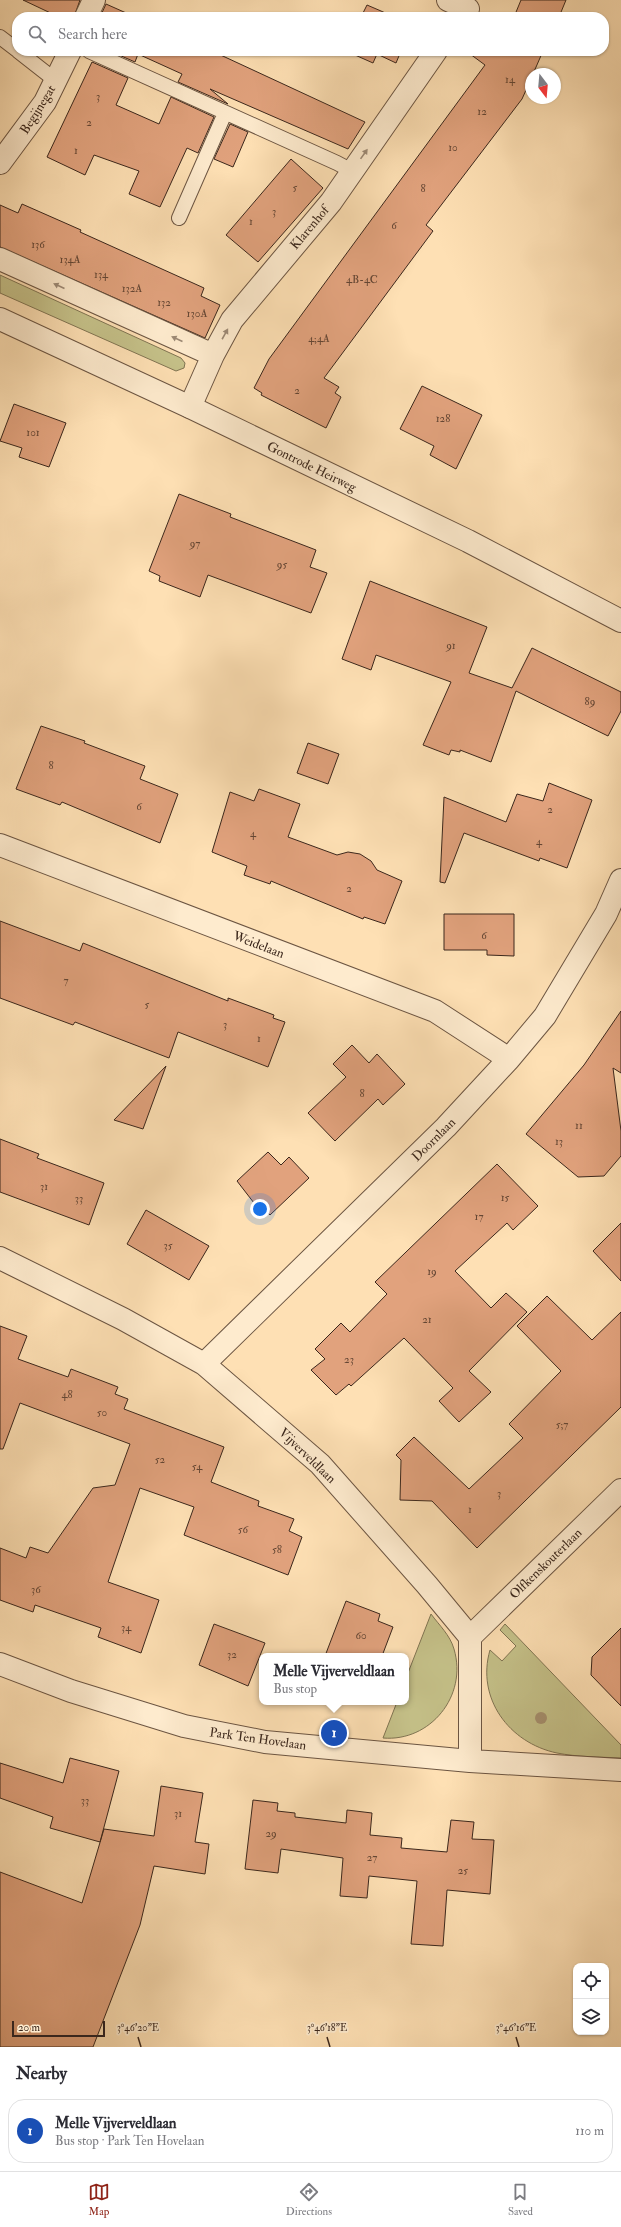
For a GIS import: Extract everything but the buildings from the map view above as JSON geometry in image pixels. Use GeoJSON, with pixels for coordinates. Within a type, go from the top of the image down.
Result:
{"type":"FeatureCollection","features":[{"type":"Feature","properties":{"kind":"street"},"geometry":{"type":"LineString","coordinates":[[88,12],[94,0]]}},
{"type":"Feature","properties":{"kind":"street"},"geometry":{"type":"LineString","coordinates":[[448,0],[468,9],[465,12]]}},
{"type":"Feature","properties":{"kind":"street","name":"Begijnegat"},"geometry":{"type":"LineString","coordinates":[[0,163],[45,102],[68,56]]}},
{"type":"Feature","properties":{"kind":"street","name":"Klarenhof"},"geometry":{"type":"LineString","coordinates":[[190,407],[213,355],[232,320],[331,202],[432,56]]}},
{"type":"Feature","properties":{"kind":"street"},"geometry":{"type":"LineString","coordinates":[[0,259],[213,355]]}},
{"type":"Feature","properties":{"kind":"street","name":"Gontrode Heirweg"},"geometry":{"type":"LineString","coordinates":[[0,319],[190,407],[468,541],[621,621]]}},
{"type":"Feature","properties":{"kind":"street","name":"Weidelaan"},"geometry":{"type":"LineString","coordinates":[[0,845],[435,1011],[509,1059]]}},
{"type":"Feature","properties":{"kind":"street","name":"Doornlaan"},"geometry":{"type":"LineString","coordinates":[[204,1364],[446,1128],[509,1059],[545,1016],[606,914],[621,880]]}},
{"type":"Feature","properties":{"kind":"street","name":"Vijverveldlaan"},"geometry":{"type":"LineString","coordinates":[[0,1258],[116,1316],[204,1364],[320,1464],[427,1585],[470,1637]]}},
{"type":"Feature","properties":{"kind":"street","name":"Olfkenskouterlaan"},"geometry":{"type":"LineString","coordinates":[[470,1637],[621,1490]]}},
{"type":"Feature","properties":{"kind":"street"},"geometry":{"type":"LineString","coordinates":[[470,1637],[470,1761]]}},
{"type":"Feature","properties":{"kind":"street","name":"Park Ten Hovelaan"},"geometry":{"type":"LineString","coordinates":[[0,1664],[71,1691],[184,1726],[265,1742],[470,1761],[621,1770]]}},
{"type":"Feature","properties":{"kind":"lane"},"geometry":{"type":"LineString","coordinates":[[0,37],[12,47]]}},
{"type":"Feature","properties":{"kind":"lane"},"geometry":{"type":"LineString","coordinates":[[24,56],[56,80]]}},
{"type":"Feature","properties":{"kind":"lane"},"geometry":{"type":"LineString","coordinates":[[100,56],[352,171]]}},
{"type":"Feature","properties":{"kind":"lane"},"geometry":{"type":"LineString","coordinates":[[178,218],[225,113]]}},
{"type":"Feature","properties":{"kind":"shaded area"},"geometry":{"type":"Polygon","coordinates":[[[0,275],[181,358],[185,363],[184,368],[176,371],[0,293],[0,275]]]}},
{"type":"Feature","properties":{"kind":"shaded area"},"geometry":{"type":"Polygon","coordinates":[[[431,1614],[447,1635],[454,1649],[457,1666],[455,1683],[450,1699],[441,1713],[430,1724],[416,1732],[400,1737],[383,1738],[396,1705],[409,1705],[409,1670],[431,1614]]]}},
{"type":"Feature","properties":{"kind":"shaded area"},"geometry":{"type":"Polygon","coordinates":[[[505,1624],[621,1745],[621,1758],[557,1753],[540,1748],[524,1739],[511,1729],[500,1716],[492,1701],[488,1685],[487,1668],[490,1650],[502,1661],[516,1646],[500,1630],[505,1624]]]}},
{"type":"Feature","properties":{"kind":"place","name":"Melle Vijverveldlaan"},"geometry":{"type":"Point","coordinates":[334,1733]}}]}
